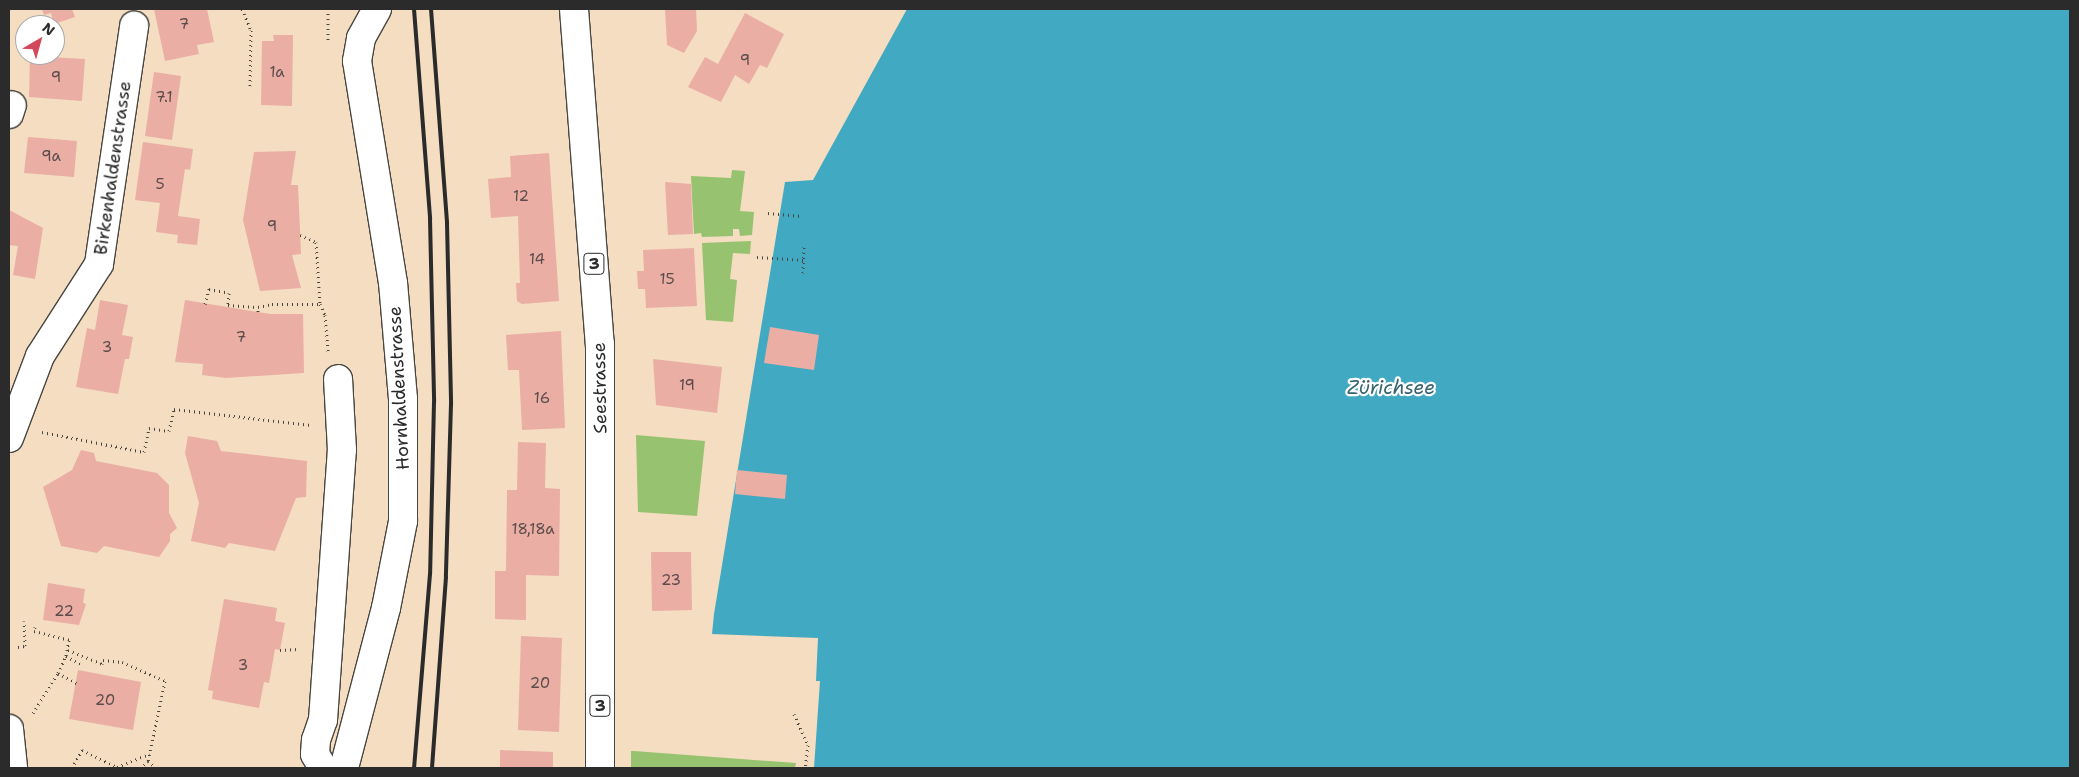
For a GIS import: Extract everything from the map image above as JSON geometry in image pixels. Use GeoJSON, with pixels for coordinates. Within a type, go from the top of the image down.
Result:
{"type":"FeatureCollection","features":[{"type":"Feature","properties":{"kind":"street","name":"Hornhaldenstrasse"},"geometry":{"type":"LineString","coordinates":[[344,768],[391,590],[403,521],[403,399],[394,293],[357,61],[361,38],[377,9]]}},
{"type":"Feature","properties":{"kind":"street","name":"Seestrasse"},"geometry":{"type":"LineString","coordinates":[[574,9],[600,344],[600,768]]}},
{"type":"Feature","properties":{"kind":"street","name":"Birkenhaldenstrasse"},"geometry":{"type":"LineString","coordinates":[[10,432],[40,356],[99,264],[134,26]]}},
{"type":"Feature","properties":{"kind":"street"},"geometry":{"type":"LineString","coordinates":[[324,768],[316,754],[316,740],[323,711],[342,450],[338,379]]}},
{"type":"Feature","properties":{"kind":"street"},"geometry":{"type":"LineString","coordinates":[[13,768],[20,724]]}},
{"type":"Feature","properties":{"kind":"path"},"geometry":{"type":"LineString","coordinates":[[242,9],[250,30],[250,86]]}},
{"type":"Feature","properties":{"kind":"path"},"geometry":{"type":"LineString","coordinates":[[768,213],[802,216]]}},
{"type":"Feature","properties":{"kind":"path"},"geometry":{"type":"LineString","coordinates":[[300,235],[316,242],[320,304],[325,315],[327,350],[338,379]]}},
{"type":"Feature","properties":{"kind":"path"},"geometry":{"type":"LineString","coordinates":[[803,273],[804,246]]}},
{"type":"Feature","properties":{"kind":"path"},"geometry":{"type":"LineString","coordinates":[[757,257],[804,260]]}},
{"type":"Feature","properties":{"kind":"path"},"geometry":{"type":"LineString","coordinates":[[205,304],[209,289],[229,293],[228,306],[258,307],[320,304]]}},
{"type":"Feature","properties":{"kind":"path"},"geometry":{"type":"LineString","coordinates":[[258,307],[258,312]]}},
{"type":"Feature","properties":{"kind":"path"},"geometry":{"type":"LineString","coordinates":[[10,432],[144,452],[149,428],[169,431],[174,409],[306,426],[315,423],[341,425]]}},
{"type":"Feature","properties":{"kind":"path"},"geometry":{"type":"LineString","coordinates":[[18,647],[25,646],[24,621]]}},
{"type":"Feature","properties":{"kind":"path"},"geometry":{"type":"LineString","coordinates":[[20,724],[58,673],[68,650],[69,640],[34,631],[35,627]]}},
{"type":"Feature","properties":{"kind":"path"},"geometry":{"type":"LineString","coordinates":[[68,650],[102,664],[103,660],[122,662],[165,681],[150,754],[148,761],[141,768]]}},
{"type":"Feature","properties":{"kind":"path"},"geometry":{"type":"LineString","coordinates":[[66,656],[82,666]]}},
{"type":"Feature","properties":{"kind":"path"},"geometry":{"type":"LineString","coordinates":[[58,673],[76,682]]}},
{"type":"Feature","properties":{"kind":"path"},"geometry":{"type":"LineString","coordinates":[[794,714],[808,745],[805,768]]}},
{"type":"Feature","properties":{"kind":"path"},"geometry":{"type":"LineString","coordinates":[[72,768],[82,750],[117,767],[150,754]]}},
{"type":"Feature","properties":{"kind":"path"},"geometry":{"type":"LineString","coordinates":[[148,761],[158,768]]}},
{"type":"Feature","properties":{"kind":"green space"},"geometry":{"type":"Polygon","coordinates":[[[732,170],[745,171],[740,211],[754,212],[752,235],[740,236],[739,229],[733,229],[733,236],[702,237],[701,233],[694,234],[691,176],[731,178],[732,170]]]}},
{"type":"Feature","properties":{"kind":"green space"},"geometry":{"type":"Polygon","coordinates":[[[751,241],[750,254],[733,253],[730,279],[737,280],[733,322],[706,320],[702,243],[751,241]]]}},
{"type":"Feature","properties":{"kind":"green space"},"geometry":{"type":"Polygon","coordinates":[[[636,435],[705,441],[697,516],[638,512],[636,435]]]}},
{"type":"Feature","properties":{"kind":"green space"},"geometry":{"type":"Polygon","coordinates":[[[631,751],[796,763],[795,768],[631,768],[631,751]]]}},
{"type":"Feature","properties":{"kind":"water","name":"Zürichsee"},"geometry":{"type":"Polygon","coordinates":[[[907,9],[2070,9],[2070,768],[814,768],[820,681],[816,681],[818,638],[712,634],[714,614],[785,182],[813,180],[907,9]]]}},
{"type":"Feature","properties":{"kind":"building"},"geometry":{"type":"Polygon","coordinates":[[[42,9],[72,9],[75,17],[65,20],[65,15],[52,15],[51,13],[44,15],[42,9]]]}},
{"type":"Feature","properties":{"kind":"building"},"geometry":{"type":"Polygon","coordinates":[[[154,9],[207,9],[214,42],[197,45],[199,54],[165,61],[154,9]]]}},
{"type":"Feature","properties":{"kind":"building"},"geometry":{"type":"Polygon","coordinates":[[[665,9],[696,9],[697,31],[684,53],[667,45],[665,9]]]}},
{"type":"Feature","properties":{"kind":"building"},"geometry":{"type":"Polygon","coordinates":[[[745,13],[784,34],[767,68],[760,65],[749,84],[735,75],[721,102],[688,87],[705,57],[718,64],[745,13]]]}},
{"type":"Feature","properties":{"kind":"building"},"geometry":{"type":"Polygon","coordinates":[[[273,35],[293,35],[292,106],[261,105],[262,41],[274,41],[273,35]]]}},
{"type":"Feature","properties":{"kind":"building"},"geometry":{"type":"Polygon","coordinates":[[[65,58],[85,59],[82,101],[29,97],[30,65],[65,65],[65,58]]]}},
{"type":"Feature","properties":{"kind":"building"},"geometry":{"type":"Polygon","coordinates":[[[154,72],[181,76],[172,140],[145,136],[154,72]]]}},
{"type":"Feature","properties":{"kind":"building"},"geometry":{"type":"Polygon","coordinates":[[[28,137],[77,141],[74,177],[24,173],[28,137]]]}},
{"type":"Feature","properties":{"kind":"building"},"geometry":{"type":"Polygon","coordinates":[[[143,142],[193,149],[190,170],[185,169],[178,216],[200,219],[197,245],[177,243],[178,235],[156,232],[160,203],[135,200],[143,142]]]}},
{"type":"Feature","properties":{"kind":"building"},"geometry":{"type":"Polygon","coordinates":[[[296,151],[291,185],[298,185],[301,254],[292,255],[301,288],[260,291],[243,220],[254,152],[296,151]]]}},
{"type":"Feature","properties":{"kind":"building"},"geometry":{"type":"Polygon","coordinates":[[[549,153],[559,301],[522,304],[517,301],[516,283],[520,283],[518,216],[491,218],[488,179],[511,177],[510,156],[549,153]]]}},
{"type":"Feature","properties":{"kind":"building"},"geometry":{"type":"Polygon","coordinates":[[[665,182],[691,184],[693,234],[668,235],[665,182]]]}},
{"type":"Feature","properties":{"kind":"building"},"geometry":{"type":"Polygon","coordinates":[[[9,210],[43,228],[35,279],[13,275],[18,246],[9,245],[9,210]]]}},
{"type":"Feature","properties":{"kind":"building"},"geometry":{"type":"Polygon","coordinates":[[[694,248],[697,306],[646,308],[645,289],[638,289],[637,271],[644,271],[643,250],[694,248]]]}},
{"type":"Feature","properties":{"kind":"building"},"geometry":{"type":"Polygon","coordinates":[[[100,300],[128,305],[122,335],[133,337],[129,359],[125,359],[118,394],[76,387],[87,328],[95,330],[100,300]]]}},
{"type":"Feature","properties":{"kind":"building"},"geometry":{"type":"Polygon","coordinates":[[[185,300],[270,314],[303,314],[304,373],[226,378],[202,375],[203,364],[175,362],[185,300]]]}},
{"type":"Feature","properties":{"kind":"building"},"geometry":{"type":"Polygon","coordinates":[[[770,327],[819,335],[814,370],[764,363],[770,327]]]}},
{"type":"Feature","properties":{"kind":"building"},"geometry":{"type":"Polygon","coordinates":[[[561,331],[565,428],[522,430],[519,370],[508,370],[506,335],[561,331]]]}},
{"type":"Feature","properties":{"kind":"building"},"geometry":{"type":"Polygon","coordinates":[[[653,359],[722,367],[717,413],[656,405],[653,359]]]}},
{"type":"Feature","properties":{"kind":"building"},"geometry":{"type":"Polygon","coordinates":[[[188,436],[217,441],[221,451],[307,461],[306,497],[296,498],[275,551],[229,543],[225,548],[191,541],[199,503],[185,453],[188,436]]]}},
{"type":"Feature","properties":{"kind":"building"},"geometry":{"type":"Polygon","coordinates":[[[518,442],[546,443],[545,488],[560,489],[559,576],[526,575],[526,620],[495,619],[495,571],[506,571],[507,490],[517,490],[518,442]]]}},
{"type":"Feature","properties":{"kind":"building"},"geometry":{"type":"Polygon","coordinates":[[[81,450],[94,453],[96,461],[157,473],[169,485],[169,513],[177,528],[170,534],[170,541],[159,557],[104,546],[97,553],[61,546],[43,487],[72,470],[81,450]]]}},
{"type":"Feature","properties":{"kind":"building"},"geometry":{"type":"Polygon","coordinates":[[[737,470],[787,475],[785,499],[735,494],[737,470]]]}},
{"type":"Feature","properties":{"kind":"building"},"geometry":{"type":"Polygon","coordinates":[[[651,552],[691,552],[692,610],[652,611],[651,552]]]}},
{"type":"Feature","properties":{"kind":"building"},"geometry":{"type":"Polygon","coordinates":[[[48,583],[85,589],[83,603],[86,604],[79,625],[43,620],[48,583]]]}},
{"type":"Feature","properties":{"kind":"building"},"geometry":{"type":"Polygon","coordinates":[[[224,599],[277,608],[275,621],[285,623],[280,650],[275,649],[269,683],[264,682],[259,708],[212,699],[213,691],[208,690],[224,599]]]}},
{"type":"Feature","properties":{"kind":"building"},"geometry":{"type":"Polygon","coordinates":[[[521,636],[562,638],[559,732],[518,730],[521,636]]]}},
{"type":"Feature","properties":{"kind":"building"},"geometry":{"type":"Polygon","coordinates":[[[78,670],[141,682],[133,730],[69,719],[78,670]]]}},
{"type":"Feature","properties":{"kind":"building"},"geometry":{"type":"Polygon","coordinates":[[[500,750],[553,752],[553,768],[500,768],[500,750]]]}},
{"type":"Feature","properties":{"kind":"railway"},"geometry":{"type":"LineString","coordinates":[[414,9],[430,219],[434,402],[430,574],[414,768]]}},
{"type":"Feature","properties":{"kind":"railway"},"geometry":{"type":"LineString","coordinates":[[431,9],[447,223],[451,404],[446,577],[432,768]]}}]}
